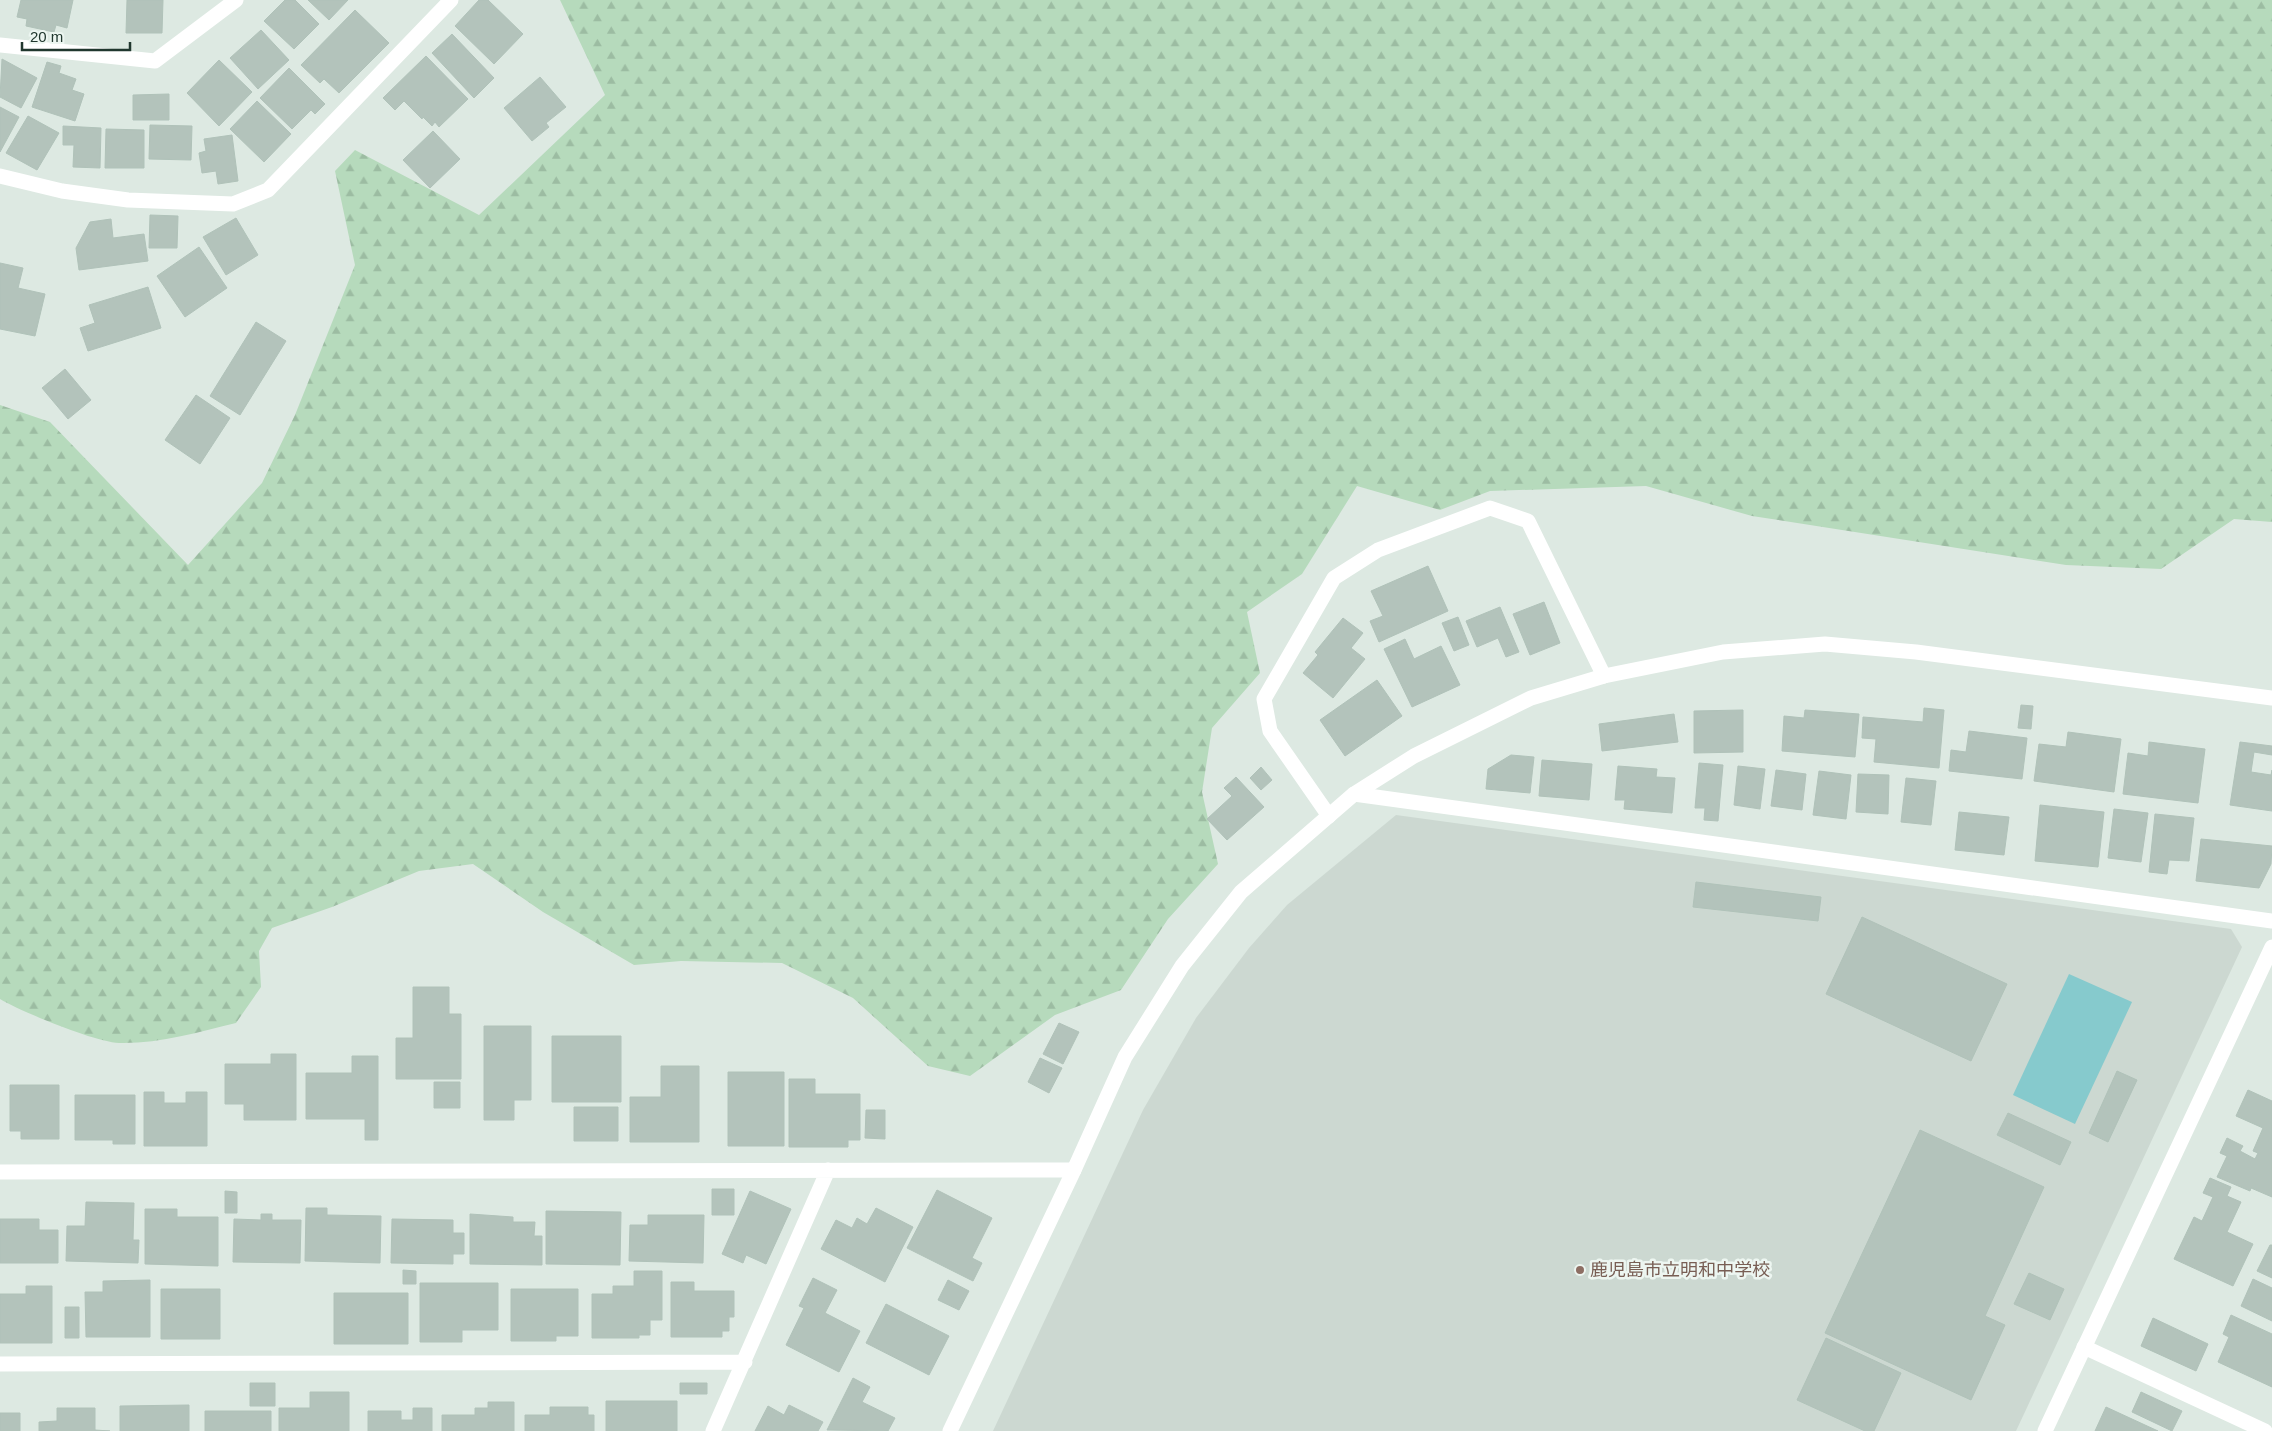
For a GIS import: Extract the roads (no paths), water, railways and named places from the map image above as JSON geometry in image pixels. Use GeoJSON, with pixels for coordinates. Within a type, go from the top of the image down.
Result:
{"type":"FeatureCollection","features":[{"type":"Feature","properties":{"kind":"street"},"geometry":{"type":"LineString","coordinates":[[0,45],[155,61],[236,0]]}},
{"type":"Feature","properties":{"kind":"street"},"geometry":{"type":"LineString","coordinates":[[0,176],[62,191],[128,200],[233,204],[268,190],[451,0]]}},
{"type":"Feature","properties":{"kind":"street"},"geometry":{"type":"LineString","coordinates":[[1329,816],[1270,730],[1264,699],[1334,578],[1378,550],[1490,508],[1528,521],[1604,676]]}},
{"type":"Feature","properties":{"kind":"street"},"geometry":{"type":"LineString","coordinates":[[950,1431],[1074,1170],[1125,1056],[1182,966],[1242,892],[1354,794],[1414,756],[1531,698],[1604,676],[1723,652],[1825,644],[1925,653],[2272,698]]}},
{"type":"Feature","properties":{"kind":"street"},"geometry":{"type":"LineString","coordinates":[[1354,794],[2272,921]]}},
{"type":"Feature","properties":{"kind":"street"},"geometry":{"type":"LineString","coordinates":[[2045,1431],[2272,947]]}},
{"type":"Feature","properties":{"kind":"street"},"geometry":{"type":"LineString","coordinates":[[713,1431],[828,1170]]}},
{"type":"Feature","properties":{"kind":"street"},"geometry":{"type":"LineString","coordinates":[[0,1172],[1074,1170]]}},
{"type":"Feature","properties":{"kind":"street"},"geometry":{"type":"LineString","coordinates":[[2084,1347],[2265,1431]]}},
{"type":"Feature","properties":{"kind":"street"},"geometry":{"type":"LineString","coordinates":[[0,1364],[745,1362]]}},
{"type":"Feature","properties":{"kind":"water"},"geometry":{"type":"Polygon","coordinates":[[[2069,974],[2132,1002],[2075,1124],[2013,1095],[2069,974]]]}},
{"type":"Feature","properties":{"kind":"place","name":"鹿児島市立明和中学校"},"geometry":{"type":"Point","coordinates":[1580,1270]}}]}
